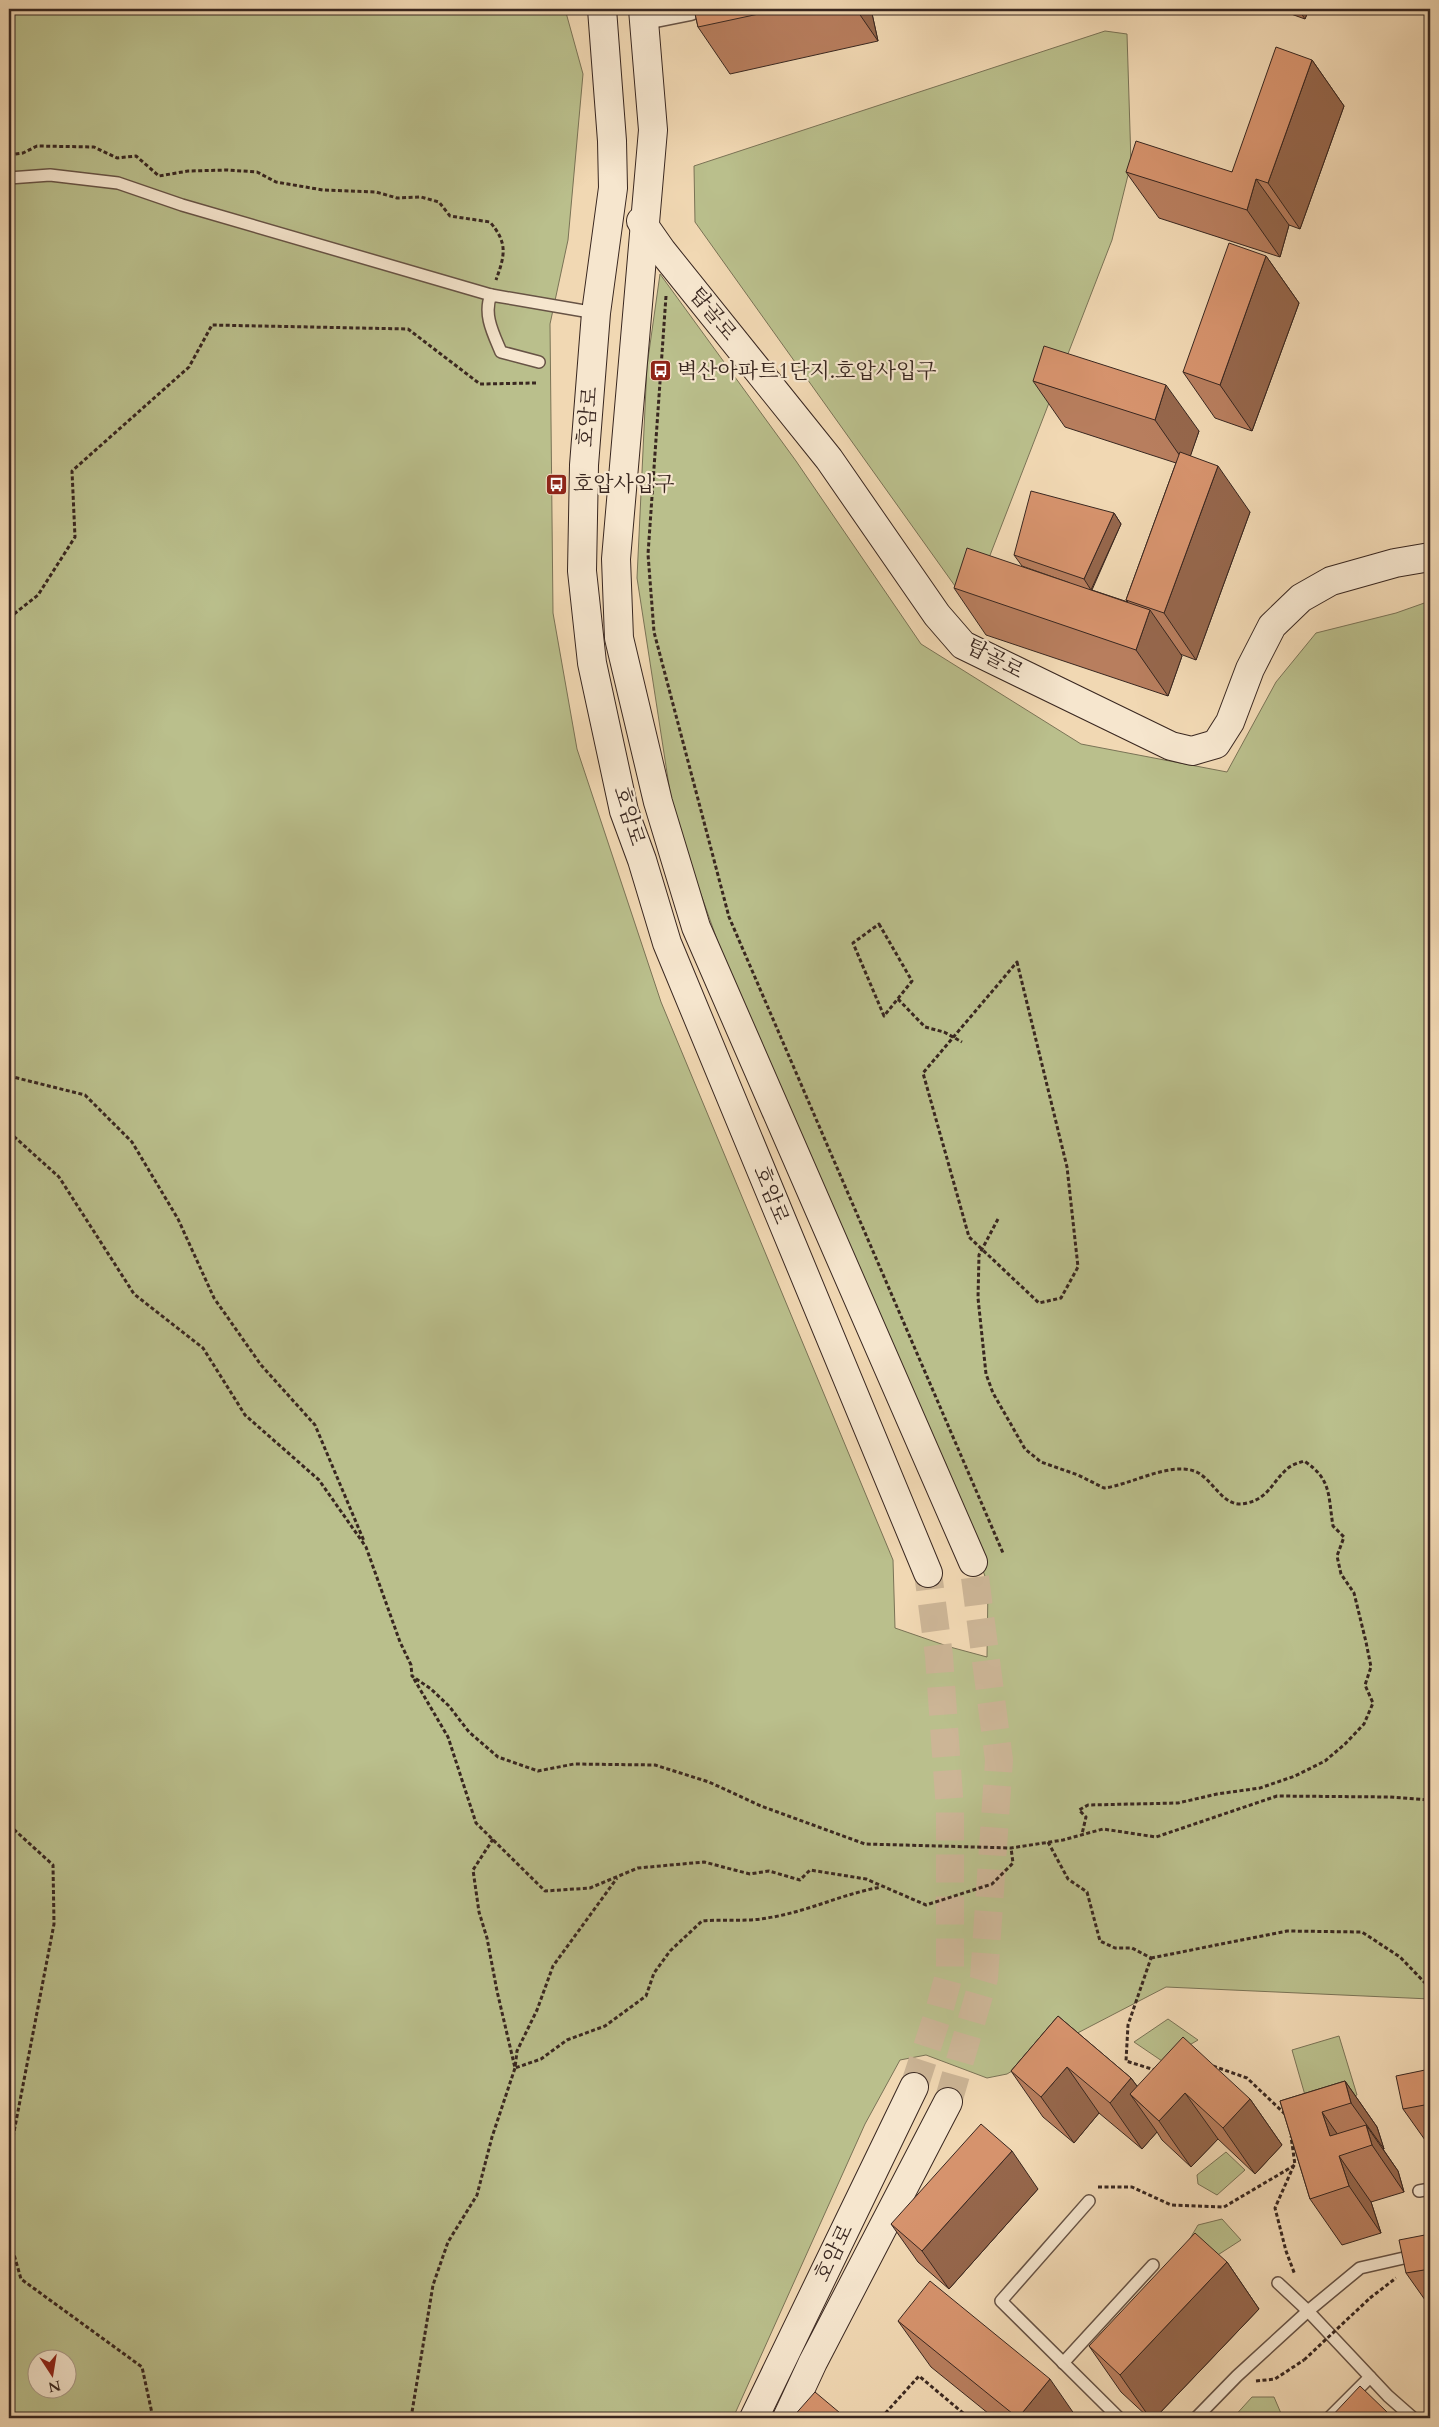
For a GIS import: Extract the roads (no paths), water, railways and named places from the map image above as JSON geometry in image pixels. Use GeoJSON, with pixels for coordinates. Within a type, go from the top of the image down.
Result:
{"type":"FeatureCollection","features":[{"type":"Feature","properties":{"kind":"main road","name":"호암로"},"geometry":{"type":"LineString","coordinates":[[602,13],[613,188],[596,313],[584,465],[582,571],[592,663],[624,811],[642,860],[667,943],[928,1574]]}},
{"type":"Feature","properties":{"kind":"main road"},"geometry":{"type":"LineString","coordinates":[[644,14],[653,130],[616,559],[619,638],[658,802],[696,926],[973,1562]]}},
{"type":"Feature","properties":{"kind":"main road","name":"탑골로"},"geometry":{"type":"LineString","coordinates":[[613,188],[645,226],[937,615],[964,645],[1170,746],[1192,751],[1216,744],[1230,722],[1250,669],[1272,626],[1301,598],[1331,581],[1396,563],[1430,557]]}},
{"type":"Feature","properties":{"kind":"main road","name":"호암로"},"geometry":{"type":"LineString","coordinates":[[754,2418],[914,2087]]}},
{"type":"Feature","properties":{"kind":"main road"},"geometry":{"type":"LineString","coordinates":[[787,2418],[813,2362],[948,2102]]}},
{"type":"Feature","properties":{"kind":"street"},"geometry":{"type":"LineString","coordinates":[[644,14],[690,9]]}},
{"type":"Feature","properties":{"kind":"lane"},"geometry":{"type":"LineString","coordinates":[[9,178],[50,175],[118,183],[182,205],[491,294],[596,313]]}},
{"type":"Feature","properties":{"kind":"lane"},"geometry":{"type":"LineString","coordinates":[[491,294],[487,305],[488,317],[501,352],[539,362]]}},
{"type":"Feature","properties":{"kind":"lane"},"geometry":{"type":"LineString","coordinates":[[1089,2201],[1001,2301],[1119,2418]]}},
{"type":"Feature","properties":{"kind":"lane"},"geometry":{"type":"LineString","coordinates":[[1196,2418],[1308,2311],[1360,2268],[1430,2252]]}},
{"type":"Feature","properties":{"kind":"lane"},"geometry":{"type":"LineString","coordinates":[[1063,2362],[1153,2266]]}},
{"type":"Feature","properties":{"kind":"lane"},"geometry":{"type":"LineString","coordinates":[[1278,2283],[1413,2418]]}},
{"type":"Feature","properties":{"kind":"lane"},"geometry":{"type":"LineString","coordinates":[[1328,2418],[1370,2376]]}},
{"type":"Feature","properties":{"kind":"tunnel"},"geometry":{"type":"LineString","coordinates":[[948,2102],[984,1978],[999,1760],[973,1562]]}},
{"type":"Feature","properties":{"kind":"tunnel"},"geometry":{"type":"LineString","coordinates":[[914,2087],[950,1971],[950,1810],[939,1656],[928,1573]]}},
{"type":"Feature","properties":{"kind":"place","name":"벽산아파트1단지.호압사입구"},"geometry":{"type":"Point","coordinates":[661,371]}},
{"type":"Feature","properties":{"kind":"place","name":"호압사입구"},"geometry":{"type":"Point","coordinates":[557,484]}}]}
